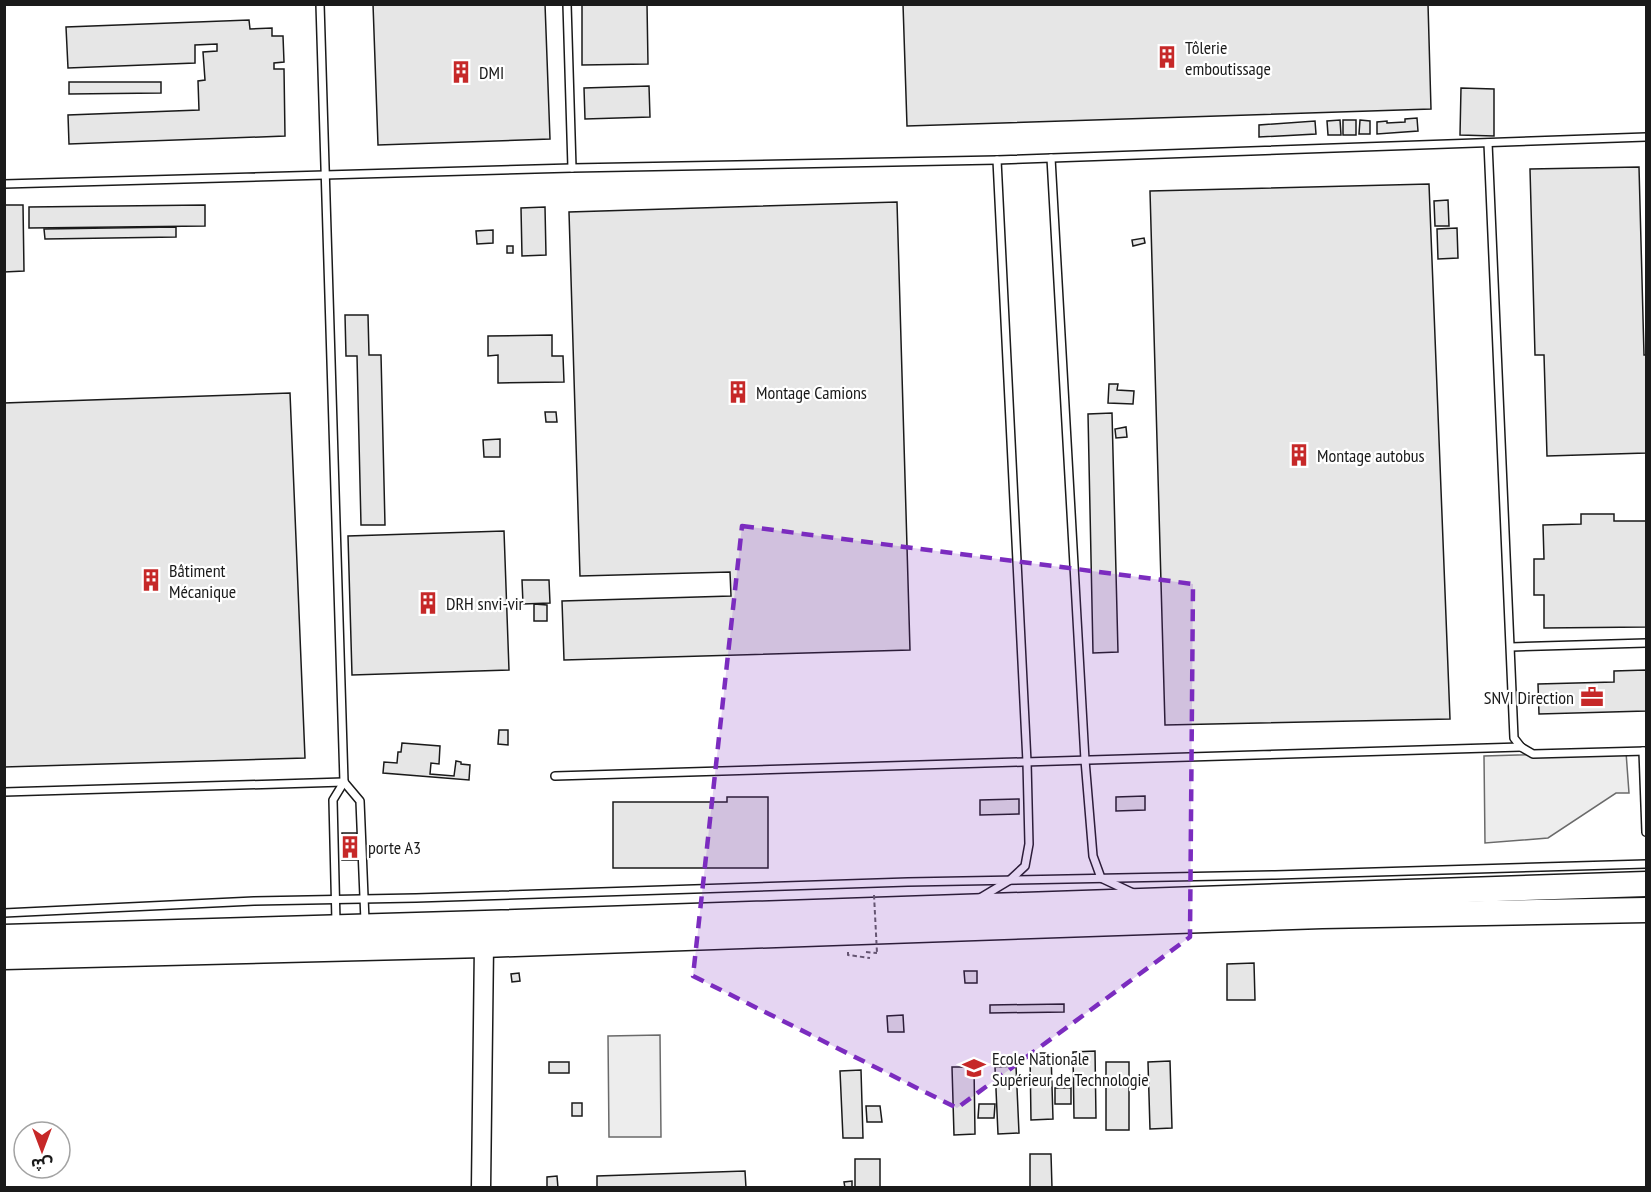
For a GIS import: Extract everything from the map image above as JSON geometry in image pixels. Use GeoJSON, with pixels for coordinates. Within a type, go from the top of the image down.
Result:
{"type":"FeatureCollection","features":[{"type":"Feature","properties":{"kind":"highway"},"geometry":{"type":"LineString","coordinates":[[4,937],[962,908],[1638,880]]}},
{"type":"Feature","properties":{"kind":"highway"},"geometry":{"type":"LineString","coordinates":[[4,957],[484,945],[1310,917],[1647,910]]}},
{"type":"Feature","properties":{"kind":"street"},"geometry":{"type":"LineString","coordinates":[[481,1188],[484,945]]}},
{"type":"Feature","properties":{"kind":"lane"},"geometry":{"type":"LineString","coordinates":[[320,4],[344,782],[333,800],[336,928]]}},
{"type":"Feature","properties":{"kind":"lane"},"geometry":{"type":"LineString","coordinates":[[567,4],[572,168]]}},
{"type":"Feature","properties":{"kind":"lane"},"geometry":{"type":"LineString","coordinates":[[4,184],[572,168],[997,160],[1647,137]]}},
{"type":"Feature","properties":{"kind":"lane"},"geometry":{"type":"LineString","coordinates":[[1488,143],[1514,738],[1521,747],[1533,754],[1645,751],[1647,832]]}},
{"type":"Feature","properties":{"kind":"lane"},"geometry":{"type":"LineString","coordinates":[[1050,158],[1085,760],[1093,856],[1101,878],[1152,901]]}},
{"type":"Feature","properties":{"kind":"lane"},"geometry":{"type":"LineString","coordinates":[[962,908],[1010,880],[1024,866],[1029,844],[1027,762],[997,160]]}},
{"type":"Feature","properties":{"kind":"lane"},"geometry":{"type":"LineString","coordinates":[[1511,647],[1647,644]]}},
{"type":"Feature","properties":{"kind":"lane"},"geometry":{"type":"LineString","coordinates":[[555,776],[1521,747]]}},
{"type":"Feature","properties":{"kind":"lane"},"geometry":{"type":"LineString","coordinates":[[4,792],[344,782]]}},
{"type":"Feature","properties":{"kind":"lane"},"geometry":{"type":"LineString","coordinates":[[344,782],[360,801],[365,927]]}},
{"type":"Feature","properties":{"kind":"lane"},"geometry":{"type":"LineString","coordinates":[[4,913],[242,902],[1647,865]]}},
{"type":"Feature","properties":{"kind":"lane"},"geometry":{"type":"LineString","coordinates":[[1638,880],[1647,865]]}},
{"type":"Feature","properties":{"kind":"path"},"geometry":{"type":"LineString","coordinates":[[870,958],[848,955],[848,952],[877,952],[874,896]]}},
{"type":"Feature","properties":{"kind":"highlighted area"},"geometry":{"type":"Polygon","coordinates":[[[742,526],[1193,584],[1190,937],[957,1108],[693,976],[742,526]]]}},
{"type":"Feature","properties":{"kind":"shaded area"},"geometry":{"type":"Polygon","coordinates":[[[1626,752],[1629,793],[1616,793],[1548,838],[1485,843],[1484,756],[1626,752]]]}},
{"type":"Feature","properties":{"kind":"shaded area"},"geometry":{"type":"Polygon","coordinates":[[[660,1035],[661,1137],[609,1137],[608,1036],[660,1035]]]}},
{"type":"Feature","properties":{"kind":"building","name":"DMI"},"geometry":{"type":"Polygon","coordinates":[[[373,4],[545,4],[550,139],[378,145],[373,4]]]}},
{"type":"Feature","properties":{"kind":"building"},"geometry":{"type":"Polygon","coordinates":[[[582,4],[647,4],[648,64],[582,65],[582,4]]]}},
{"type":"Feature","properties":{"kind":"building","name":"Tôlerie emboutissage"},"geometry":{"type":"Polygon","coordinates":[[[903,4],[1428,4],[1431,109],[907,126],[903,4]]]}},
{"type":"Feature","properties":{"kind":"building"},"geometry":{"type":"Polygon","coordinates":[[[249,20],[250,29],[272,28],[272,36],[283,36],[284,62],[274,63],[274,69],[284,69],[285,136],[69,144],[68,115],[199,110],[198,81],[205,80],[203,52],[217,51],[217,44],[195,45],[195,63],[68,68],[66,27],[249,20]]]}},
{"type":"Feature","properties":{"kind":"building"},"geometry":{"type":"Polygon","coordinates":[[[69,82],[161,82],[161,93],[69,94],[69,82]]]}},
{"type":"Feature","properties":{"kind":"building"},"geometry":{"type":"Polygon","coordinates":[[[649,86],[650,117],[585,119],[584,88],[649,86]]]}},
{"type":"Feature","properties":{"kind":"building"},"geometry":{"type":"Polygon","coordinates":[[[1461,88],[1494,89],[1494,136],[1460,135],[1461,88]]]}},
{"type":"Feature","properties":{"kind":"building"},"geometry":{"type":"Polygon","coordinates":[[[1417,118],[1418,131],[1377,134],[1377,122],[1405,122],[1405,119],[1417,118]]]}},
{"type":"Feature","properties":{"kind":"building"},"geometry":{"type":"Polygon","coordinates":[[[1340,120],[1341,135],[1328,135],[1327,121],[1340,120]]]}},
{"type":"Feature","properties":{"kind":"building"},"geometry":{"type":"Polygon","coordinates":[[[1343,120],[1356,120],[1356,135],[1343,135],[1343,120]]]}},
{"type":"Feature","properties":{"kind":"building"},"geometry":{"type":"Polygon","coordinates":[[[1360,120],[1370,121],[1370,134],[1359,134],[1360,120]]]}},
{"type":"Feature","properties":{"kind":"building"},"geometry":{"type":"Polygon","coordinates":[[[1315,121],[1316,134],[1259,137],[1259,125],[1315,121]]]}},
{"type":"Feature","properties":{"kind":"building"},"geometry":{"type":"Polygon","coordinates":[[[1639,167],[1644,355],[1646,355],[1646,453],[1547,456],[1544,355],[1535,355],[1530,169],[1639,167]]]}},
{"type":"Feature","properties":{"kind":"building","name":"Montage autobus"},"geometry":{"type":"Polygon","coordinates":[[[1429,184],[1450,719],[1165,725],[1150,191],[1429,184]]]}},
{"type":"Feature","properties":{"kind":"building"},"geometry":{"type":"Polygon","coordinates":[[[1448,200],[1449,226],[1435,226],[1434,201],[1448,200]]]}},
{"type":"Feature","properties":{"kind":"building","name":"Montage Camions"},"geometry":{"type":"Polygon","coordinates":[[[897,202],[910,650],[564,660],[562,601],[731,596],[730,572],[580,576],[569,212],[897,202]]]}},
{"type":"Feature","properties":{"kind":"building"},"geometry":{"type":"Polygon","coordinates":[[[4,205],[23,205],[24,271],[4,272],[4,205]]]}},
{"type":"Feature","properties":{"kind":"building"},"geometry":{"type":"Polygon","coordinates":[[[205,205],[205,226],[29,228],[29,207],[205,205]]]}},
{"type":"Feature","properties":{"kind":"building"},"geometry":{"type":"Polygon","coordinates":[[[545,207],[546,255],[522,256],[521,208],[545,207]]]}},
{"type":"Feature","properties":{"kind":"building"},"geometry":{"type":"Polygon","coordinates":[[[176,227],[176,237],[45,239],[44,229],[176,227]]]}},
{"type":"Feature","properties":{"kind":"building"},"geometry":{"type":"Polygon","coordinates":[[[1457,228],[1458,258],[1438,259],[1437,229],[1457,228]]]}},
{"type":"Feature","properties":{"kind":"building"},"geometry":{"type":"Polygon","coordinates":[[[493,230],[493,243],[477,244],[476,231],[493,230]]]}},
{"type":"Feature","properties":{"kind":"building"},"geometry":{"type":"Polygon","coordinates":[[[1144,238],[1145,243],[1133,246],[1132,240],[1144,238]]]}},
{"type":"Feature","properties":{"kind":"building"},"geometry":{"type":"Polygon","coordinates":[[[507,246],[513,246],[513,253],[507,253],[507,246]]]}},
{"type":"Feature","properties":{"kind":"building"},"geometry":{"type":"Polygon","coordinates":[[[345,315],[368,315],[369,355],[381,355],[385,525],[361,525],[357,356],[346,356],[345,315]]]}},
{"type":"Feature","properties":{"kind":"building"},"geometry":{"type":"Polygon","coordinates":[[[552,335],[552,356],[563,356],[564,382],[498,383],[498,355],[488,356],[488,336],[552,335]]]}},
{"type":"Feature","properties":{"kind":"building"},"geometry":{"type":"Polygon","coordinates":[[[1109,384],[1118,384],[1117,390],[1134,391],[1133,404],[1108,403],[1109,384]]]}},
{"type":"Feature","properties":{"kind":"building","name":"Bâtiment Mécanique"},"geometry":{"type":"Polygon","coordinates":[[[290,393],[305,758],[4,767],[4,403],[290,393]]]}},
{"type":"Feature","properties":{"kind":"building"},"geometry":{"type":"Polygon","coordinates":[[[545,412],[556,412],[557,422],[546,422],[545,412]]]}},
{"type":"Feature","properties":{"kind":"building"},"geometry":{"type":"Polygon","coordinates":[[[1112,413],[1118,652],[1093,653],[1088,414],[1112,413]]]}},
{"type":"Feature","properties":{"kind":"building"},"geometry":{"type":"Polygon","coordinates":[[[1126,427],[1127,437],[1116,438],[1115,429],[1126,427]]]}},
{"type":"Feature","properties":{"kind":"building"},"geometry":{"type":"Polygon","coordinates":[[[500,439],[500,457],[484,457],[483,440],[500,439]]]}},
{"type":"Feature","properties":{"kind":"building"},"geometry":{"type":"Polygon","coordinates":[[[1581,514],[1614,514],[1614,521],[1646,521],[1646,627],[1544,628],[1544,595],[1534,595],[1534,559],[1544,559],[1543,525],[1581,524],[1581,514]]]}},
{"type":"Feature","properties":{"kind":"building","name":"DRH snvi-vir"},"geometry":{"type":"Polygon","coordinates":[[[504,531],[509,670],[352,675],[348,536],[504,531]]]}},
{"type":"Feature","properties":{"kind":"building"},"geometry":{"type":"Polygon","coordinates":[[[522,580],[549,580],[550,603],[523,604],[522,580]]]}},
{"type":"Feature","properties":{"kind":"building"},"geometry":{"type":"Polygon","coordinates":[[[534,604],[547,605],[547,621],[534,621],[534,604]]]}},
{"type":"Feature","properties":{"kind":"building","name":"SNVI Direction"},"geometry":{"type":"Polygon","coordinates":[[[1646,670],[1646,711],[1539,714],[1538,684],[1614,682],[1614,671],[1646,670]]]}},
{"type":"Feature","properties":{"kind":"building"},"geometry":{"type":"Polygon","coordinates":[[[499,730],[508,730],[508,745],[498,744],[499,730]]]}},
{"type":"Feature","properties":{"kind":"building"},"geometry":{"type":"Polygon","coordinates":[[[402,743],[440,746],[439,764],[431,763],[430,774],[454,776],[456,761],[470,765],[469,780],[383,773],[384,762],[397,763],[402,743]]]}},
{"type":"Feature","properties":{"kind":"building"},"geometry":{"type":"Polygon","coordinates":[[[1145,796],[1145,810],[1116,811],[1116,797],[1145,796]]]}},
{"type":"Feature","properties":{"kind":"building"},"geometry":{"type":"Polygon","coordinates":[[[727,797],[768,797],[768,868],[613,868],[613,802],[727,802],[727,797]]]}},
{"type":"Feature","properties":{"kind":"building"},"geometry":{"type":"Polygon","coordinates":[[[1019,799],[1019,814],[980,815],[980,800],[1019,799]]]}},
{"type":"Feature","properties":{"kind":"building","name":"porte A3"},"geometry":{"type":"Polygon","coordinates":[[[342,833],[357,833],[357,860],[342,860],[342,833]]]}},
{"type":"Feature","properties":{"kind":"building"},"geometry":{"type":"Polygon","coordinates":[[[1254,963],[1255,1000],[1227,1000],[1227,964],[1254,963]]]}},
{"type":"Feature","properties":{"kind":"building"},"geometry":{"type":"Polygon","coordinates":[[[964,971],[977,971],[977,983],[965,983],[964,971]]]}},
{"type":"Feature","properties":{"kind":"building"},"geometry":{"type":"Polygon","coordinates":[[[519,973],[520,981],[512,982],[511,974],[519,973]]]}},
{"type":"Feature","properties":{"kind":"building"},"geometry":{"type":"Polygon","coordinates":[[[1064,1004],[1064,1012],[990,1013],[990,1005],[1064,1004]]]}},
{"type":"Feature","properties":{"kind":"building"},"geometry":{"type":"Polygon","coordinates":[[[903,1015],[904,1032],[888,1032],[887,1016],[903,1015]]]}},
{"type":"Feature","properties":{"kind":"building"},"geometry":{"type":"Polygon","coordinates":[[[1095,1051],[1096,1118],[1074,1118],[1073,1052],[1095,1051]]]}},
{"type":"Feature","properties":{"kind":"building"},"geometry":{"type":"Polygon","coordinates":[[[1030,1053],[1051,1053],[1053,1119],[1031,1120],[1030,1053]]]}},
{"type":"Feature","properties":{"kind":"building"},"geometry":{"type":"Polygon","coordinates":[[[1170,1061],[1172,1128],[1150,1129],[1148,1062],[1170,1061]]]}},
{"type":"Feature","properties":{"kind":"building"},"geometry":{"type":"Polygon","coordinates":[[[549,1062],[569,1062],[569,1073],[549,1073],[549,1062]]]}},
{"type":"Feature","properties":{"kind":"building"},"geometry":{"type":"Polygon","coordinates":[[[1106,1062],[1129,1062],[1129,1130],[1106,1130],[1106,1062]]]}},
{"type":"Feature","properties":{"kind":"building"},"geometry":{"type":"Polygon","coordinates":[[[1016,1066],[1019,1133],[998,1134],[995,1067],[1016,1066]]]}},
{"type":"Feature","properties":{"kind":"building"},"geometry":{"type":"Polygon","coordinates":[[[952,1067],[974,1067],[975,1134],[954,1135],[952,1067]]]}},
{"type":"Feature","properties":{"kind":"building"},"geometry":{"type":"Polygon","coordinates":[[[861,1070],[863,1138],[843,1138],[840,1071],[861,1070]]]}},
{"type":"Feature","properties":{"kind":"building"},"geometry":{"type":"Polygon","coordinates":[[[1055,1088],[1071,1088],[1071,1104],[1055,1104],[1055,1088]]]}},
{"type":"Feature","properties":{"kind":"building"},"geometry":{"type":"Polygon","coordinates":[[[572,1103],[582,1103],[582,1116],[572,1116],[572,1103]]]}},
{"type":"Feature","properties":{"kind":"building"},"geometry":{"type":"Polygon","coordinates":[[[979,1104],[995,1104],[994,1118],[978,1118],[979,1104]]]}},
{"type":"Feature","properties":{"kind":"building"},"geometry":{"type":"Polygon","coordinates":[[[866,1106],[880,1106],[882,1122],[867,1122],[866,1106]]]}},
{"type":"Feature","properties":{"kind":"building"},"geometry":{"type":"Polygon","coordinates":[[[1030,1154],[1051,1154],[1052,1188],[1030,1188],[1030,1154]]]}},
{"type":"Feature","properties":{"kind":"building"},"geometry":{"type":"Polygon","coordinates":[[[855,1159],[880,1159],[880,1188],[855,1188],[855,1159]]]}},
{"type":"Feature","properties":{"kind":"building"},"geometry":{"type":"Polygon","coordinates":[[[745,1171],[746,1188],[597,1188],[597,1176],[745,1171]]]}},
{"type":"Feature","properties":{"kind":"building"},"geometry":{"type":"Polygon","coordinates":[[[557,1176],[558,1188],[547,1188],[547,1177],[557,1176]]]}},
{"type":"Feature","properties":{"kind":"building"},"geometry":{"type":"Polygon","coordinates":[[[852,1181],[852,1188],[845,1188],[844,1182],[852,1181]]]}},
{"type":"Feature","properties":{"kind":"place","name":"Tôlerie emboutissage"},"geometry":{"type":"Point","coordinates":[1167,57]}},
{"type":"Feature","properties":{"kind":"place","name":"DMI"},"geometry":{"type":"Point","coordinates":[461,72]}},
{"type":"Feature","properties":{"kind":"place","name":"Montage Camions"},"geometry":{"type":"Point","coordinates":[738,392]}},
{"type":"Feature","properties":{"kind":"place","name":"Montage autobus"},"geometry":{"type":"Point","coordinates":[1299,455]}},
{"type":"Feature","properties":{"kind":"place","name":"Bâtiment Mécanique"},"geometry":{"type":"Point","coordinates":[151,580]}},
{"type":"Feature","properties":{"kind":"place","name":"DRH snvi-vir"},"geometry":{"type":"Point","coordinates":[428,603]}},
{"type":"Feature","properties":{"kind":"place","name":"SNVI Direction"},"geometry":{"type":"Point","coordinates":[1592,697]}},
{"type":"Feature","properties":{"kind":"place","name":"porte A3"},"geometry":{"type":"Point","coordinates":[350,847]}},
{"type":"Feature","properties":{"kind":"place","name":"Ecole Nationale Supérieur de Technologie"},"geometry":{"type":"Point","coordinates":[974,1068]}}]}
